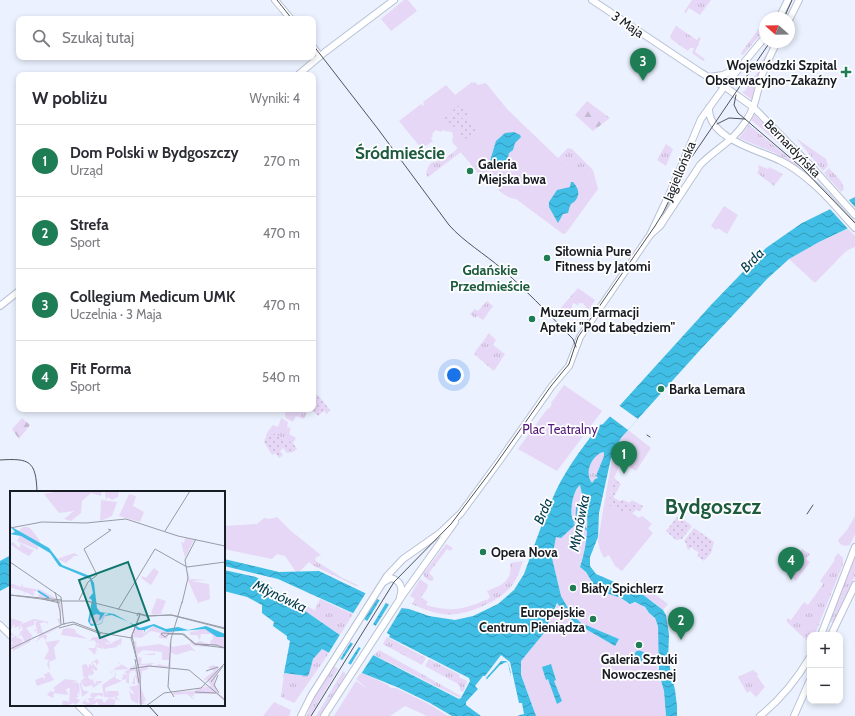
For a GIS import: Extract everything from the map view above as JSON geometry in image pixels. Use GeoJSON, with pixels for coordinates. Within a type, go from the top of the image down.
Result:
{"type":"FeatureCollection","features":[{"type":"Feature","properties":{"kind":"street"},"geometry":{"type":"LineString","coordinates":[[275,0],[288,16]]}},
{"type":"Feature","properties":{"kind":"street"},"geometry":{"type":"LineString","coordinates":[[316,59],[394,0]]}},
{"type":"Feature","properties":{"kind":"street","name":"3 Maja"},"geometry":{"type":"LineString","coordinates":[[592,0],[724,87]]}},
{"type":"Feature","properties":{"kind":"street"},"geometry":{"type":"LineString","coordinates":[[782,12],[788,0]]}},
{"type":"Feature","properties":{"kind":"street"},"geometry":{"type":"LineString","coordinates":[[793,12],[799,0]]}},
{"type":"Feature","properties":{"kind":"street"},"geometry":{"type":"LineString","coordinates":[[724,87],[759,44]]}},
{"type":"Feature","properties":{"kind":"street"},"geometry":{"type":"LineString","coordinates":[[753,107],[764,71],[775,48]]}},
{"type":"Feature","properties":{"kind":"street"},"geometry":{"type":"LineString","coordinates":[[316,51],[320,56]]}},
{"type":"Feature","properties":{"kind":"street"},"geometry":{"type":"LineString","coordinates":[[301,72],[315,60]]}},
{"type":"Feature","properties":{"kind":"street"},"geometry":{"type":"LineString","coordinates":[[707,76],[723,75],[740,67]]}},
{"type":"Feature","properties":{"kind":"street","name":"Bernardyńska"},"geometry":{"type":"LineString","coordinates":[[724,87],[753,107],[810,165],[855,215]]}},
{"type":"Feature","properties":{"kind":"street","name":"Jagiellońska"},"geometry":{"type":"LineString","coordinates":[[650,236],[701,119],[724,87]]}},
{"type":"Feature","properties":{"kind":"street","name":"Jagiellońska"},"geometry":{"type":"LineString","coordinates":[[461,513],[497,465],[548,392],[569,366],[578,340],[650,236],[660,226],[700,165],[708,157],[732,140],[746,122],[753,107]]}},
{"type":"Feature","properties":{"kind":"street","name":"Bernardyńska"},"geometry":{"type":"LineString","coordinates":[[709,108],[712,122],[732,140],[789,165],[811,182],[855,228]]}},
{"type":"Feature","properties":{"kind":"street"},"geometry":{"type":"LineString","coordinates":[[0,306],[16,293]]}},
{"type":"Feature","properties":{"kind":"street"},"geometry":{"type":"LineString","coordinates":[[301,716],[311,696],[355,624],[387,576],[403,559],[440,533],[461,513]]}},
{"type":"Feature","properties":{"kind":"street"},"geometry":{"type":"LineString","coordinates":[[324,716],[400,598],[447,536],[461,513]]}},
{"type":"Feature","properties":{"kind":"street"},"geometry":{"type":"LineString","coordinates":[[821,632],[855,547]]}},
{"type":"Feature","properties":{"kind":"street"},"geometry":{"type":"LineString","coordinates":[[380,585],[387,579],[391,578],[396,580],[401,588],[400,598]]}},
{"type":"Feature","properties":{"kind":"street"},"geometry":{"type":"LineString","coordinates":[[832,632],[855,585]]}},
{"type":"Feature","properties":{"kind":"street"},"geometry":{"type":"LineString","coordinates":[[0,625],[10,635]]}},
{"type":"Feature","properties":{"kind":"street"},"geometry":{"type":"LineString","coordinates":[[761,715],[771,707],[807,662]]}},
{"type":"Feature","properties":{"kind":"street"},"geometry":{"type":"LineString","coordinates":[[794,716],[807,687]]}},
{"type":"Feature","properties":{"kind":"street"},"geometry":{"type":"LineString","coordinates":[[79,706],[89,716]]}},
{"type":"Feature","properties":{"kind":"green space"},"geometry":{"type":"Polygon","coordinates":[[[404,0],[408,0],[417,11],[391,31],[381,19],[404,0]]]}},
{"type":"Feature","properties":{"kind":"green space"},"geometry":{"type":"Polygon","coordinates":[[[692,0],[711,0],[700,15],[689,8],[686,13],[684,12],[692,0]]]}},
{"type":"Feature","properties":{"kind":"green space"},"geometry":{"type":"Polygon","coordinates":[[[676,26],[697,40],[699,37],[701,38],[695,52],[705,59],[703,61],[692,53],[694,48],[690,48],[688,51],[671,39],[670,36],[676,26]]]}},
{"type":"Feature","properties":{"kind":"green space"},"geometry":{"type":"Polygon","coordinates":[[[759,28],[759,36],[743,55],[741,53],[759,28]]]}},
{"type":"Feature","properties":{"kind":"green space"},"geometry":{"type":"Polygon","coordinates":[[[769,50],[752,100],[742,91],[744,92],[759,70],[757,68],[769,50]]]}},
{"type":"Feature","properties":{"kind":"green space"},"geometry":{"type":"Polygon","coordinates":[[[472,82],[475,82],[478,85],[486,83],[507,109],[558,158],[585,179],[593,170],[598,189],[566,233],[563,234],[516,199],[503,194],[497,189],[498,187],[478,173],[453,143],[452,132],[443,130],[441,132],[436,130],[432,134],[431,139],[433,141],[421,148],[399,121],[421,104],[423,106],[423,102],[446,85],[455,95],[472,82]]]}},
{"type":"Feature","properties":{"kind":"green space"},"geometry":{"type":"Polygon","coordinates":[[[587,101],[610,118],[593,131],[575,115],[587,101]]]}},
{"type":"Feature","properties":{"kind":"green space"},"geometry":{"type":"Polygon","coordinates":[[[462,103],[473,116],[472,117],[449,113],[462,103]]]}},
{"type":"Feature","properties":{"kind":"green space"},"geometry":{"type":"Polygon","coordinates":[[[446,115],[471,120],[472,127],[476,130],[463,141],[461,140],[459,128],[456,126],[452,127],[444,117],[446,115]]]}},
{"type":"Feature","properties":{"kind":"green space"},"geometry":{"type":"Polygon","coordinates":[[[753,115],[755,115],[783,145],[806,166],[751,120],[753,115]]]}},
{"type":"Feature","properties":{"kind":"green space"},"geometry":{"type":"Polygon","coordinates":[[[749,125],[803,171],[775,153],[739,138],[749,125]]]}},
{"type":"Feature","properties":{"kind":"green space"},"geometry":{"type":"Polygon","coordinates":[[[796,138],[826,159],[828,166],[823,171],[796,138]]]}},
{"type":"Feature","properties":{"kind":"green space"},"geometry":{"type":"Polygon","coordinates":[[[666,144],[673,149],[666,166],[657,160],[666,144]]]}},
{"type":"Feature","properties":{"kind":"green space"},"geometry":{"type":"Polygon","coordinates":[[[462,145],[465,149],[428,177],[426,174],[427,169],[432,162],[446,158],[462,145]]]}},
{"type":"Feature","properties":{"kind":"green space"},"geometry":{"type":"Polygon","coordinates":[[[568,148],[572,149],[593,170],[585,179],[558,158],[568,148]]]}},
{"type":"Feature","properties":{"kind":"green space"},"geometry":{"type":"Polygon","coordinates":[[[758,165],[768,169],[769,167],[783,174],[774,186],[757,173],[759,169],[758,165]]]}},
{"type":"Feature","properties":{"kind":"green space"},"geometry":{"type":"Polygon","coordinates":[[[829,168],[841,181],[844,189],[841,192],[824,173],[829,168]]]}},
{"type":"Feature","properties":{"kind":"green space"},"geometry":{"type":"Polygon","coordinates":[[[724,206],[738,215],[727,234],[718,228],[716,230],[711,226],[724,206]]]}},
{"type":"Feature","properties":{"kind":"green space"},"geometry":{"type":"Polygon","coordinates":[[[848,229],[855,236],[855,247],[844,253],[815,283],[789,259],[819,242],[848,229]]]}},
{"type":"Feature","properties":{"kind":"green space"},"geometry":{"type":"Polygon","coordinates":[[[578,288],[595,300],[587,312],[584,310],[586,307],[583,303],[579,303],[578,305],[573,303],[572,311],[567,318],[558,311],[578,288]]]}},
{"type":"Feature","properties":{"kind":"green space"},"geometry":{"type":"Polygon","coordinates":[[[487,301],[493,306],[483,320],[477,316],[475,318],[470,314],[475,309],[478,311],[487,301]]]}},
{"type":"Feature","properties":{"kind":"green space"},"geometry":{"type":"Polygon","coordinates":[[[489,333],[496,340],[493,345],[505,354],[494,371],[474,354],[489,333]]]}},
{"type":"Feature","properties":{"kind":"green space","name":"Plac Teatralny"},"geometry":{"type":"Polygon","coordinates":[[[564,385],[602,411],[557,471],[518,449],[548,408],[549,409],[552,404],[551,403],[564,385]]]}},
{"type":"Feature","properties":{"kind":"green space"},"geometry":{"type":"Polygon","coordinates":[[[317,394],[330,410],[327,414],[324,411],[318,416],[314,412],[316,412],[317,394]]]}},
{"type":"Feature","properties":{"kind":"green space"},"geometry":{"type":"Polygon","coordinates":[[[284,412],[307,412],[304,419],[296,416],[293,422],[286,418],[284,412]]]}},
{"type":"Feature","properties":{"kind":"green space"},"geometry":{"type":"Polygon","coordinates":[[[22,418],[30,425],[19,439],[12,429],[22,418]]]}},
{"type":"Feature","properties":{"kind":"green space"},"geometry":{"type":"Polygon","coordinates":[[[281,418],[288,422],[287,427],[291,428],[289,434],[296,438],[293,443],[268,431],[273,425],[278,427],[281,418]]]}},
{"type":"Feature","properties":{"kind":"green space"},"geometry":{"type":"Polygon","coordinates":[[[628,430],[651,448],[636,471],[621,463],[614,478],[609,505],[628,510],[639,518],[642,516],[652,524],[648,528],[653,533],[622,571],[615,566],[609,555],[604,558],[598,541],[612,458],[617,444],[628,430]]]}},
{"type":"Feature","properties":{"kind":"green space"},"geometry":{"type":"Polygon","coordinates":[[[268,431],[293,443],[297,449],[293,452],[287,453],[283,448],[280,451],[283,455],[279,458],[275,453],[272,455],[264,442],[268,431]]]}},
{"type":"Feature","properties":{"kind":"green space"},"geometry":{"type":"Polygon","coordinates":[[[603,452],[604,456],[596,476],[598,478],[592,483],[589,474],[590,465],[595,457],[603,452]]]}},
{"type":"Feature","properties":{"kind":"green space"},"geometry":{"type":"Polygon","coordinates":[[[614,478],[621,484],[614,498],[630,503],[632,500],[643,506],[640,512],[637,509],[633,513],[628,510],[620,513],[609,505],[614,478]]]}},
{"type":"Feature","properties":{"kind":"green space"},"geometry":{"type":"Polygon","coordinates":[[[580,485],[587,514],[587,534],[580,567],[586,572],[597,590],[621,598],[630,604],[640,604],[655,619],[659,628],[660,640],[659,663],[657,668],[659,669],[664,691],[666,716],[536,716],[521,675],[521,661],[544,633],[558,603],[569,615],[572,621],[577,624],[615,646],[619,639],[581,623],[573,615],[561,596],[552,558],[556,537],[561,538],[574,525],[571,511],[575,493],[580,485]]]}},
{"type":"Feature","properties":{"kind":"green space"},"geometry":{"type":"Polygon","coordinates":[[[855,516],[855,534],[850,545],[842,545],[838,540],[847,530],[855,516]]]}},
{"type":"Feature","properties":{"kind":"green space"},"geometry":{"type":"Polygon","coordinates":[[[277,517],[291,531],[321,555],[313,558],[299,572],[296,572],[285,556],[277,554],[272,559],[225,549],[225,526],[257,524],[264,518],[270,519],[277,517]]]}},
{"type":"Feature","properties":{"kind":"green space"},"geometry":{"type":"Polygon","coordinates":[[[677,517],[692,526],[682,539],[676,540],[666,531],[677,517]]]}},
{"type":"Feature","properties":{"kind":"green space"},"geometry":{"type":"Polygon","coordinates":[[[694,528],[714,542],[711,553],[704,561],[697,556],[699,553],[691,547],[689,550],[687,548],[684,541],[694,528]]]}},
{"type":"Feature","properties":{"kind":"green space"},"geometry":{"type":"Polygon","coordinates":[[[446,544],[453,548],[450,551],[447,549],[429,573],[434,578],[432,581],[425,578],[423,574],[446,544]]]}},
{"type":"Feature","properties":{"kind":"green space"},"geometry":{"type":"Polygon","coordinates":[[[802,549],[810,554],[806,559],[810,562],[796,581],[789,575],[791,573],[786,570],[789,567],[798,573],[799,571],[790,564],[802,549]]]}},
{"type":"Feature","properties":{"kind":"green space"},"geometry":{"type":"Polygon","coordinates":[[[838,553],[843,558],[843,564],[816,632],[807,632],[806,640],[786,621],[788,618],[791,620],[804,602],[808,605],[823,584],[820,581],[835,560],[834,559],[838,553]]]}},
{"type":"Feature","properties":{"kind":"green space"},"geometry":{"type":"Polygon","coordinates":[[[855,554],[855,576],[833,623],[829,621],[855,554]]]}},
{"type":"Feature","properties":{"kind":"green space"},"geometry":{"type":"Polygon","coordinates":[[[312,558],[315,558],[316,561],[341,577],[359,586],[356,586],[314,566],[309,562],[312,558]]]}},
{"type":"Feature","properties":{"kind":"green space"},"geometry":{"type":"Polygon","coordinates":[[[523,561],[516,579],[507,591],[500,597],[473,610],[456,614],[439,614],[412,604],[415,599],[410,596],[420,579],[428,585],[421,597],[428,602],[426,605],[444,609],[455,609],[467,607],[487,600],[490,597],[487,591],[502,584],[508,578],[510,574],[510,563],[523,561]]]}},
{"type":"Feature","properties":{"kind":"green space"},"geometry":{"type":"Polygon","coordinates":[[[636,580],[668,604],[663,610],[652,601],[631,589],[636,580]]]}},
{"type":"Feature","properties":{"kind":"green space"},"geometry":{"type":"Polygon","coordinates":[[[320,599],[341,610],[342,609],[353,614],[340,635],[304,610],[307,606],[316,611],[315,609],[320,599]]]}},
{"type":"Feature","properties":{"kind":"green space"},"geometry":{"type":"Polygon","coordinates":[[[387,637],[426,658],[422,665],[383,644],[387,637]]]}},
{"type":"Feature","properties":{"kind":"green space"},"geometry":{"type":"Polygon","coordinates":[[[322,649],[329,653],[295,702],[294,703],[281,697],[284,673],[305,676],[309,674],[313,659],[322,649]]]}},
{"type":"Feature","properties":{"kind":"green space"},"geometry":{"type":"Polygon","coordinates":[[[379,650],[461,696],[460,698],[374,655],[379,650]]]}},
{"type":"Feature","properties":{"kind":"green space"},"geometry":{"type":"Polygon","coordinates":[[[429,659],[460,675],[459,677],[467,681],[468,679],[463,692],[460,690],[458,684],[425,666],[429,659]]]}},
{"type":"Feature","properties":{"kind":"green space"},"geometry":{"type":"Polygon","coordinates":[[[334,666],[338,669],[310,716],[307,716],[312,701],[334,666]]]}},
{"type":"Feature","properties":{"kind":"green space"},"geometry":{"type":"Polygon","coordinates":[[[753,670],[758,674],[757,676],[765,687],[756,697],[750,691],[747,693],[738,677],[753,670]]]}},
{"type":"Feature","properties":{"kind":"green space"},"geometry":{"type":"Polygon","coordinates":[[[343,671],[346,674],[321,716],[316,716],[343,671]]]}},
{"type":"Feature","properties":{"kind":"green space"},"geometry":{"type":"Polygon","coordinates":[[[362,673],[388,685],[391,688],[396,688],[427,703],[448,716],[427,716],[405,706],[390,716],[334,716],[356,681],[369,690],[356,679],[362,673]]]}},
{"type":"Feature","properties":{"kind":"green space"},"geometry":{"type":"Polygon","coordinates":[[[274,702],[291,710],[289,716],[263,716],[274,702]]]}},
{"type":"Feature","properties":{"kind":"water"},"geometry":{"type":"Polygon","coordinates":[[[514,132],[521,137],[515,143],[513,150],[509,153],[507,162],[496,168],[491,167],[490,161],[496,141],[505,133],[514,132]]]}},
{"type":"Feature","properties":{"kind":"water"},"geometry":{"type":"Polygon","coordinates":[[[571,182],[573,182],[577,189],[578,196],[569,208],[568,213],[563,214],[558,223],[549,207],[549,202],[557,190],[570,187],[571,182]]]}},
{"type":"Feature","properties":{"kind":"water","name":"Młynówka"},"geometry":{"type":"Polygon","coordinates":[[[855,197],[855,225],[819,242],[789,259],[767,279],[701,349],[621,438],[611,458],[599,513],[598,537],[590,557],[590,566],[596,574],[642,594],[663,610],[666,615],[669,635],[668,659],[675,690],[677,716],[666,716],[664,691],[659,673],[658,626],[655,618],[645,607],[635,602],[630,604],[621,598],[597,590],[586,572],[580,567],[587,534],[587,514],[580,485],[577,488],[573,498],[571,510],[575,525],[561,538],[556,537],[552,558],[561,596],[573,615],[581,623],[619,639],[615,646],[577,624],[572,621],[569,615],[557,603],[544,633],[521,661],[521,675],[536,716],[518,716],[508,663],[506,662],[500,665],[466,702],[466,705],[481,716],[452,716],[430,703],[397,687],[362,673],[355,667],[322,649],[313,659],[309,674],[307,676],[284,673],[290,641],[287,639],[287,636],[273,626],[274,622],[262,613],[262,605],[247,597],[225,591],[225,570],[256,577],[350,642],[459,699],[461,698],[470,681],[469,678],[389,637],[390,635],[383,630],[355,614],[278,579],[225,566],[225,559],[279,572],[319,571],[394,607],[409,609],[429,616],[455,620],[473,616],[498,604],[514,590],[524,574],[555,492],[566,472],[600,425],[603,424],[711,305],[766,248],[802,223],[855,197]],[[603,452],[599,454],[590,465],[589,474],[592,483],[598,478],[596,476],[604,456],[603,452]]]}},
{"type":"Feature","properties":{"kind":"water"},"geometry":{"type":"Polygon","coordinates":[[[10,556],[10,586],[0,591],[0,561],[10,556]]]}},
{"type":"Feature","properties":{"kind":"water"},"geometry":{"type":"Polygon","coordinates":[[[551,664],[556,680],[554,681],[562,701],[557,704],[542,667],[551,664]]]}},
{"type":"Feature","properties":{"kind":"pier"},"geometry":{"type":"Polygon","coordinates":[[[848,199],[855,207],[855,227],[849,230],[829,208],[848,199]]]}},
{"type":"Feature","properties":{"kind":"pier"},"geometry":{"type":"Polygon","coordinates":[[[617,404],[638,419],[628,430],[608,415],[617,404]]]}},
{"type":"Feature","properties":{"kind":"pier"},"geometry":{"type":"Polygon","coordinates":[[[367,591],[378,597],[363,621],[352,615],[367,591]]]}},
{"type":"Feature","properties":{"kind":"pier"},"geometry":{"type":"Polygon","coordinates":[[[381,598],[387,601],[372,626],[366,623],[381,598]]]}},
{"type":"Feature","properties":{"kind":"pier"},"geometry":{"type":"Polygon","coordinates":[[[390,603],[403,606],[386,634],[375,627],[390,603]]]}},
{"type":"Feature","properties":{"kind":"pier"},"geometry":{"type":"Polygon","coordinates":[[[341,633],[352,640],[339,661],[328,654],[341,633]]]}},
{"type":"Feature","properties":{"kind":"pier"},"geometry":{"type":"Polygon","coordinates":[[[354,642],[360,645],[347,665],[341,662],[354,642]]]}},
{"type":"Feature","properties":{"kind":"pier"},"geometry":{"type":"Polygon","coordinates":[[[362,646],[374,654],[361,674],[350,666],[362,646]]]}},
{"type":"Feature","properties":{"kind":"pier"},"geometry":{"type":"Polygon","coordinates":[[[501,655],[510,662],[519,703],[522,703],[524,714],[516,716],[509,679],[511,678],[511,673],[506,661],[501,661],[486,678],[487,680],[479,690],[475,686],[483,676],[485,676],[501,655]]]}},
{"type":"Feature","properties":{"kind":"waterway","name":"Młynówka"},"geometry":{"type":"LineString","coordinates":[[572,520],[574,522],[576,521],[577,504],[580,504],[581,523],[587,530]]}},
{"type":"Feature","properties":{"kind":"waterway"},"geometry":{"type":"LineString","coordinates":[[639,655],[649,660]]}},
{"type":"Feature","properties":{"kind":"tram line"},"geometry":{"type":"LineString","coordinates":[[277,0],[290,16]]}},
{"type":"Feature","properties":{"kind":"tram line"},"geometry":{"type":"LineString","coordinates":[[787,12],[792,0]]}},
{"type":"Feature","properties":{"kind":"tram line"},"geometry":{"type":"LineString","coordinates":[[311,716],[394,582],[451,524],[491,471],[551,386],[569,364],[578,337],[655,226],[663,213],[685,167],[766,48]]}},
{"type":"Feature","properties":{"kind":"tram line"},"geometry":{"type":"LineString","coordinates":[[316,49],[449,225],[461,237],[502,269],[527,293],[573,339],[576,347]]}},
{"type":"Feature","properties":{"kind":"tram line"},"geometry":{"type":"LineString","coordinates":[[736,95],[734,105],[738,113],[801,167],[855,223]]}},
{"type":"Feature","properties":{"kind":"tram line"},"geometry":{"type":"LineString","coordinates":[[717,124],[729,118],[745,119]]}},
{"type":"Feature","properties":{"kind":"tram line"},"geometry":{"type":"LineString","coordinates":[[0,460],[18,460],[25,461],[29,464],[33,468],[35,474],[37,491]]}},
{"type":"Feature","properties":{"kind":"tram line"},"geometry":{"type":"LineString","coordinates":[[807,514],[813,505]]}},
{"type":"Feature","properties":{"kind":"tram line"},"geometry":{"type":"LineString","coordinates":[[149,706],[158,716]]}},
{"type":"Feature","properties":{"kind":"place","name":"Wojewódzki Szpital Obserwacyjno-Zakaźny"},"geometry":{"type":"Point","coordinates":[846,72]}},
{"type":"Feature","properties":{"kind":"place","name":"Collegium Medicum UMK"},"geometry":{"type":"Point","coordinates":[643,81]}},
{"type":"Feature","properties":{"kind":"place","name":"Galeria Miejska bwa"},"geometry":{"type":"Point","coordinates":[470,171]}},
{"type":"Feature","properties":{"kind":"place","name":"Siłownia Pure Fitness by Jatomi"},"geometry":{"type":"Point","coordinates":[547,258]}},
{"type":"Feature","properties":{"kind":"place","name":"Muzeum Farmacji Apteki \"Pod Łabędziem\""},"geometry":{"type":"Point","coordinates":[532,319]}},
{"type":"Feature","properties":{"kind":"place","name":"Barka Lemara"},"geometry":{"type":"Point","coordinates":[661,389]}},
{"type":"Feature","properties":{"kind":"place","name":"Dom Polski w Bydgoszczy"},"geometry":{"type":"Point","coordinates":[624,474]}},
{"type":"Feature","properties":{"kind":"place","name":"Opera Nova"},"geometry":{"type":"Point","coordinates":[483,552]}},
{"type":"Feature","properties":{"kind":"place","name":"Fit Forma"},"geometry":{"type":"Point","coordinates":[791,580]}},
{"type":"Feature","properties":{"kind":"place","name":"Biały Spichlerz"},"geometry":{"type":"Point","coordinates":[573,588]}},
{"type":"Feature","properties":{"kind":"place","name":"Europejskie Centrum Pieniądza"},"geometry":{"type":"Point","coordinates":[593,619]}},
{"type":"Feature","properties":{"kind":"place","name":"Strefa"},"geometry":{"type":"Point","coordinates":[681,640]}},
{"type":"Feature","properties":{"kind":"place","name":"Galeria Sztuki Nowoczesnej"},"geometry":{"type":"Point","coordinates":[639,645]}},
{"type":"Feature","properties":{"kind":"district","name":"Śródmieście"},"geometry":{"type":"Point","coordinates":[400,153]}},
{"type":"Feature","properties":{"kind":"district","name":"Gdańskie Przedmieście"},"geometry":{"type":"Point","coordinates":[490,278]}},
{"type":"Feature","properties":{"kind":"district","name":"Bydgoszcz"},"geometry":{"type":"Point","coordinates":[713,507]}},
{"type":"Feature","properties":{"kind":"water label","name":"Brda"},"geometry":{"type":"Point","coordinates":[752,260]}},
{"type":"Feature","properties":{"kind":"water label","name":"Brda"},"geometry":{"type":"Point","coordinates":[543,511]}}]}
